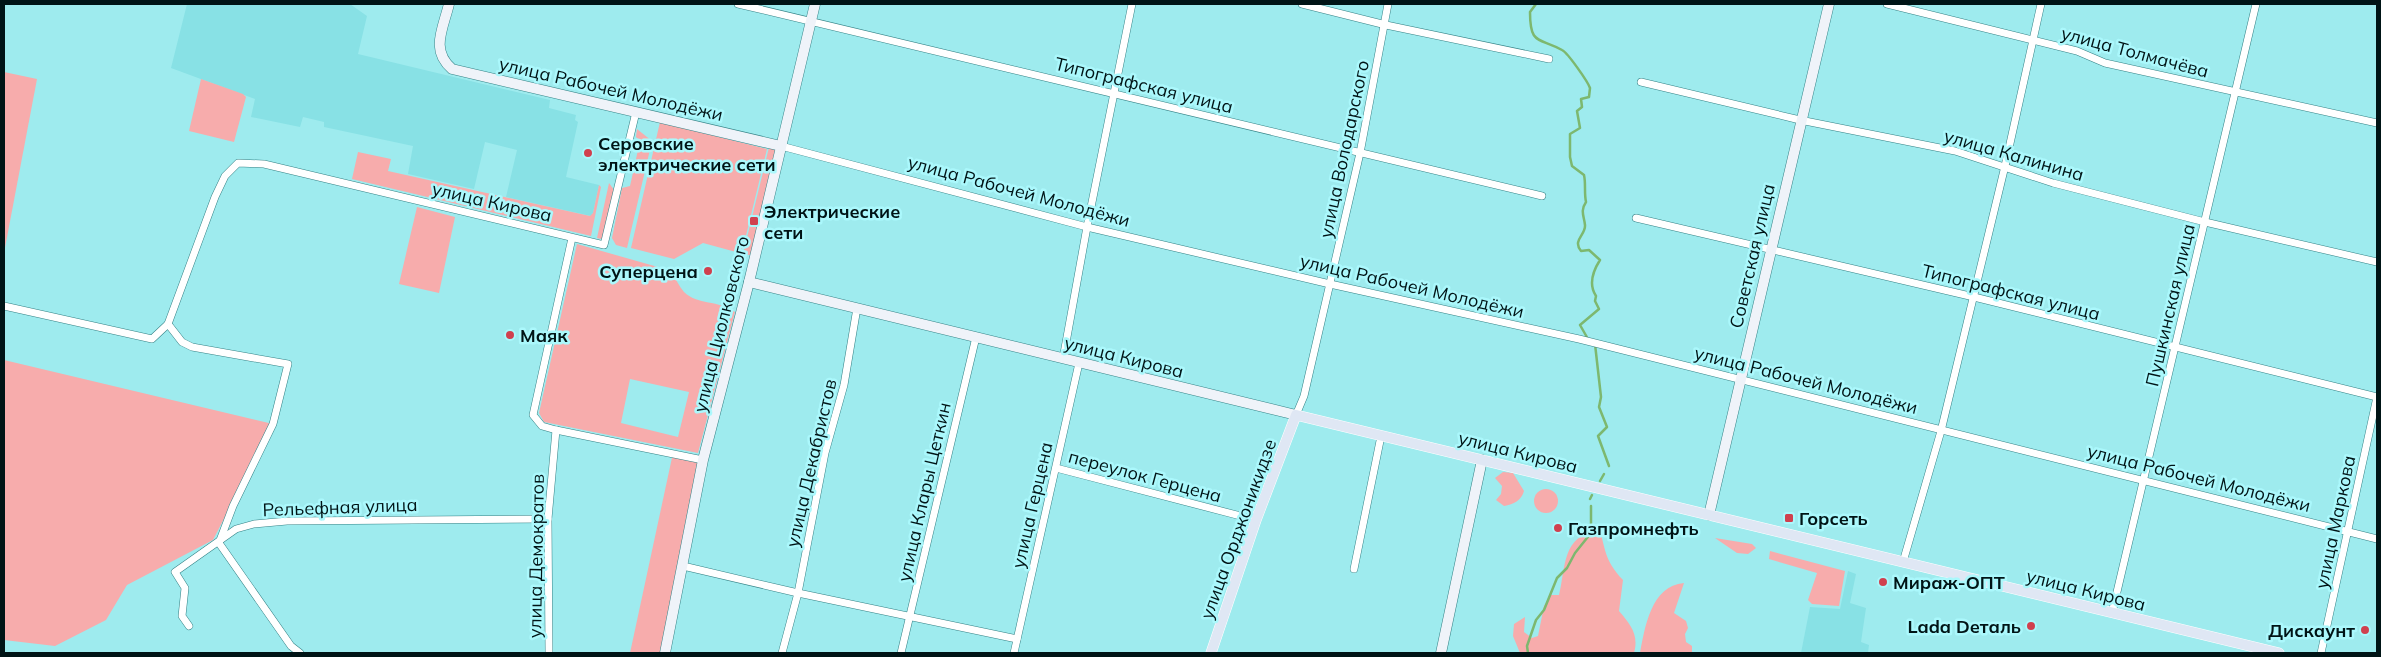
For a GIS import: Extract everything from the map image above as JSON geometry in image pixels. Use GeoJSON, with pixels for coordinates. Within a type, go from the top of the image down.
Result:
{"type":"FeatureCollection","features":[{"type":"Feature","properties":{"kind":"main road","name":"улица Рабочей Молодёжи"},"geometry":{"type":"LineString","coordinates":[[449,4],[438,50],[442,60],[452,68],[781,146]]}},
{"type":"Feature","properties":{"kind":"main road","name":"улица Циолковского"},"geometry":{"type":"LineString","coordinates":[[665,653],[703,460],[749,282],[815,4]]}},
{"type":"Feature","properties":{"kind":"main road","name":"Советская улица"},"geometry":{"type":"LineString","coordinates":[[1709,515],[1800,120],[1829,4]]}},
{"type":"Feature","properties":{"kind":"main road","name":"улица Кирова"},"geometry":{"type":"LineString","coordinates":[[749,282],[2279,653]]}},
{"type":"Feature","properties":{"kind":"main road","name":"улица Орджоникидзе"},"geometry":{"type":"LineString","coordinates":[[1211,653],[1256,520],[1296,415]]}},
{"type":"Feature","properties":{"kind":"main road"},"geometry":{"type":"LineString","coordinates":[[1441,653],[1482,460]]}},
{"type":"Feature","properties":{"kind":"street","name":"Типографская улица"},"geometry":{"type":"LineString","coordinates":[[738,4],[1542,196]]}},
{"type":"Feature","properties":{"kind":"street"},"geometry":{"type":"LineString","coordinates":[[1063,359],[1087,227],[1132,4]]}},
{"type":"Feature","properties":{"kind":"street"},"geometry":{"type":"LineString","coordinates":[[1302,4],[1386,25],[1549,59]]}},
{"type":"Feature","properties":{"kind":"street","name":"улица Володарского"},"geometry":{"type":"LineString","coordinates":[[1296,415],[1304,396],[1360,153],[1386,25],[1388,4]]}},
{"type":"Feature","properties":{"kind":"street","name":"улица Толмачёва"},"geometry":{"type":"LineString","coordinates":[[1887,4],[2076,51],[2105,63],[2377,123]]}},
{"type":"Feature","properties":{"kind":"street"},"geometry":{"type":"LineString","coordinates":[[1903,562],[1941,431],[2005,166],[2041,4]]}},
{"type":"Feature","properties":{"kind":"street","name":"Пушкинская улица"},"geometry":{"type":"LineString","coordinates":[[2112,613],[2256,4]]}},
{"type":"Feature","properties":{"kind":"street","name":"улица Калинина"},"geometry":{"type":"LineString","coordinates":[[1641,82],[1800,120],[1955,151],[2053,183],[2205,222],[2377,262]]}},
{"type":"Feature","properties":{"kind":"street","name":"улица Кирова"},"geometry":{"type":"LineString","coordinates":[[168,324],[215,198],[225,176],[238,164],[264,164],[604,245],[636,112]]}},
{"type":"Feature","properties":{"kind":"street","name":"улица Рабочей Молодёжи"},"geometry":{"type":"LineString","coordinates":[[781,146],[1087,227],[1330,284],[1579,339],[1740,381],[2377,539]]}},
{"type":"Feature","properties":{"kind":"street","name":"Типографская улица"},"geometry":{"type":"LineString","coordinates":[[1636,218],[1974,297],[2174,349],[2377,397]]}},
{"type":"Feature","properties":{"kind":"street"},"geometry":{"type":"LineString","coordinates":[[572,238],[534,401],[533,415],[542,426],[556,430],[703,460]]}},
{"type":"Feature","properties":{"kind":"street"},"geometry":{"type":"LineString","coordinates":[[4,306],[152,339],[168,324],[182,342],[192,347],[288,364],[273,424],[233,506],[219,543],[291,646],[300,653]]}},
{"type":"Feature","properties":{"kind":"street","name":"улица Декабристов"},"geometry":{"type":"LineString","coordinates":[[782,653],[798,594],[825,452],[844,385],[857,308]]}},
{"type":"Feature","properties":{"kind":"street","name":"улица Клары Цеткин"},"geometry":{"type":"LineString","coordinates":[[901,653],[976,337]]}},
{"type":"Feature","properties":{"kind":"street","name":"улица Герцена"},"geometry":{"type":"LineString","coordinates":[[1014,653],[1079,362]]}},
{"type":"Feature","properties":{"kind":"street","name":"улица Маркова"},"geometry":{"type":"LineString","coordinates":[[2321,653],[2349,533],[2377,397]]}},
{"type":"Feature","properties":{"kind":"street","name":"улица Демократов"},"geometry":{"type":"LineString","coordinates":[[549,653],[548,519],[556,430]]}},
{"type":"Feature","properties":{"kind":"street"},"geometry":{"type":"LineString","coordinates":[[1354,569],[1381,436]]}},
{"type":"Feature","properties":{"kind":"street","name":"переулок Герцена"},"geometry":{"type":"LineString","coordinates":[[1056,468],[1256,520]]}},
{"type":"Feature","properties":{"kind":"street","name":"Рельефная улица"},"geometry":{"type":"LineString","coordinates":[[190,626],[182,616],[185,588],[175,572],[219,543],[236,529],[254,524],[287,521],[548,519]]}},
{"type":"Feature","properties":{"kind":"street"},"geometry":{"type":"LineString","coordinates":[[683,566],[798,594],[1017,639]]}},
{"type":"Feature","properties":{"kind":"shaded area"},"geometry":{"type":"Polygon","coordinates":[[[187,4],[350,4],[367,16],[358,54],[550,100],[549,108],[576,115],[575,120],[578,122],[566,177],[599,185],[593,213],[591,216],[506,197],[517,150],[485,142],[474,189],[408,174],[413,146],[324,127],[324,122],[303,117],[300,127],[251,117],[255,99],[171,68],[187,4]]]}},
{"type":"Feature","properties":{"kind":"shaded area"},"geometry":{"type":"Polygon","coordinates":[[[4,72],[37,79],[4,253],[4,72]]]}},
{"type":"Feature","properties":{"kind":"shaded area"},"geometry":{"type":"Polygon","coordinates":[[[201,79],[243,94],[246,97],[234,142],[189,131],[201,79]]]}},
{"type":"Feature","properties":{"kind":"shaded area"},"geometry":{"type":"Polygon","coordinates":[[[660,122],[767,149],[743,248],[736,252],[703,243],[674,259],[631,248],[660,122]]]}},
{"type":"Feature","properties":{"kind":"shaded area"},"geometry":{"type":"Polygon","coordinates":[[[637,129],[652,141],[627,248],[616,245],[612,238],[622,188],[630,186],[640,141],[636,137],[637,129]]]}},
{"type":"Feature","properties":{"kind":"shaded area"},"geometry":{"type":"Polygon","coordinates":[[[770,143],[781,146],[755,256],[743,254],[770,143]]]}},
{"type":"Feature","properties":{"kind":"shaded area"},"geometry":{"type":"Polygon","coordinates":[[[358,152],[391,159],[388,171],[590,216],[593,213],[599,185],[601,187],[591,236],[352,179],[358,152]]]}},
{"type":"Feature","properties":{"kind":"shaded area"},"geometry":{"type":"Polygon","coordinates":[[[609,183],[614,190],[604,237],[601,239],[597,238],[609,183]]]}},
{"type":"Feature","properties":{"kind":"shaded area"},"geometry":{"type":"Polygon","coordinates":[[[417,207],[455,217],[439,293],[399,284],[417,207]]]}},
{"type":"Feature","properties":{"kind":"shaded area"},"geometry":{"type":"Polygon","coordinates":[[[577,244],[672,271],[680,287],[689,296],[729,308],[735,312],[698,453],[544,422],[539,413],[577,244]],[[630,379],[621,423],[678,437],[689,392],[630,379]]]}},
{"type":"Feature","properties":{"kind":"shaded area"},"geometry":{"type":"Polygon","coordinates":[[[4,360],[273,424],[213,540],[127,585],[106,620],[55,646],[4,640],[4,360]]]}},
{"type":"Feature","properties":{"kind":"shaded area"},"geometry":{"type":"Polygon","coordinates":[[[673,453],[703,460],[665,653],[630,653],[673,453]]]}},
{"type":"Feature","properties":{"kind":"shaded area"},"geometry":{"type":"Polygon","coordinates":[[[1503,472],[1513,473],[1524,491],[1517,502],[1504,506],[1496,500],[1501,494],[1502,486],[1495,478],[1503,472]]]}},
{"type":"Feature","properties":{"kind":"shaded area"},"geometry":{"type":"Polygon","coordinates":[[[1546,489],[1554,493],[1558,501],[1554,509],[1546,513],[1538,509],[1534,501],[1538,493],[1546,489]]]}},
{"type":"Feature","properties":{"kind":"shaded area"},"geometry":{"type":"Polygon","coordinates":[[[1598,524],[1608,559],[1623,580],[1619,611],[1635,635],[1634,653],[1520,653],[1513,636],[1514,624],[1525,617],[1524,632],[1532,638],[1538,636],[1544,606],[1551,595],[1559,595],[1566,558],[1570,549],[1582,536],[1591,533],[1598,524]]]}},
{"type":"Feature","properties":{"kind":"shaded area"},"geometry":{"type":"Polygon","coordinates":[[[1715,538],[1752,544],[1756,548],[1748,554],[1737,553],[1715,538]]]}},
{"type":"Feature","properties":{"kind":"shaded area"},"geometry":{"type":"Polygon","coordinates":[[[1770,551],[1845,571],[1839,606],[1812,604],[1808,600],[1817,573],[1769,559],[1770,551]]]}},
{"type":"Feature","properties":{"kind":"shaded area"},"geometry":{"type":"Polygon","coordinates":[[[1848,571],[1856,574],[1850,603],[1866,608],[1861,642],[1869,645],[1868,653],[1801,653],[1810,607],[1840,609],[1848,571]]]}},
{"type":"Feature","properties":{"kind":"shaded area"},"geometry":{"type":"Polygon","coordinates":[[[1684,583],[1674,613],[1686,621],[1688,628],[1685,634],[1686,642],[1692,646],[1692,652],[1640,653],[1647,620],[1657,600],[1673,586],[1684,583]]]}},
{"type":"Feature","properties":{"kind":"waterway"},"geometry":{"type":"LineString","coordinates":[[1536,4],[1530,12],[1530,23],[1534,36],[1565,52],[1578,68],[1590,88],[1589,97],[1581,99],[1582,107],[1577,111],[1580,128],[1570,134],[1572,166],[1584,175],[1585,182],[1586,202],[1583,211],[1585,229],[1578,244],[1581,251],[1589,250],[1600,260],[1595,269],[1592,282],[1596,296],[1595,301],[1599,309],[1580,325],[1588,339]]}},
{"type":"Feature","properties":{"kind":"waterway"},"geometry":{"type":"LineString","coordinates":[[1595,344],[1601,397],[1599,407],[1607,427],[1598,436],[1609,466]]}},
{"type":"Feature","properties":{"kind":"waterway"},"geometry":{"type":"LineString","coordinates":[[1600,481],[1604,474]]}},
{"type":"Feature","properties":{"kind":"waterway"},"geometry":{"type":"LineString","coordinates":[[1590,499],[1592,495]]}},
{"type":"Feature","properties":{"kind":"waterway"},"geometry":{"type":"LineString","coordinates":[[1528,653],[1527,646],[1536,620],[1544,610],[1557,578],[1567,568],[1575,553],[1591,533],[1591,506]]}},
{"type":"Feature","properties":{"kind":"place","name":"Серовские электрические сети"},"geometry":{"type":"Point","coordinates":[588,153]}},
{"type":"Feature","properties":{"kind":"place","name":"Электрические сети"},"geometry":{"type":"Point","coordinates":[754,221]}},
{"type":"Feature","properties":{"kind":"place","name":"Суперцена"},"geometry":{"type":"Point","coordinates":[708,271]}},
{"type":"Feature","properties":{"kind":"place","name":"Маяк"},"geometry":{"type":"Point","coordinates":[510,335]}},
{"type":"Feature","properties":{"kind":"place","name":"Горсеть"},"geometry":{"type":"Point","coordinates":[1789,518]}},
{"type":"Feature","properties":{"kind":"place","name":"Газпромнефть"},"geometry":{"type":"Point","coordinates":[1558,528]}},
{"type":"Feature","properties":{"kind":"place","name":"Мираж-ОПТ"},"geometry":{"type":"Point","coordinates":[1883,582]}},
{"type":"Feature","properties":{"kind":"place","name":"Lada Dеталь"},"geometry":{"type":"Point","coordinates":[2031,626]}},
{"type":"Feature","properties":{"kind":"place","name":"Дискаунт"},"geometry":{"type":"Point","coordinates":[2365,630]}}]}
